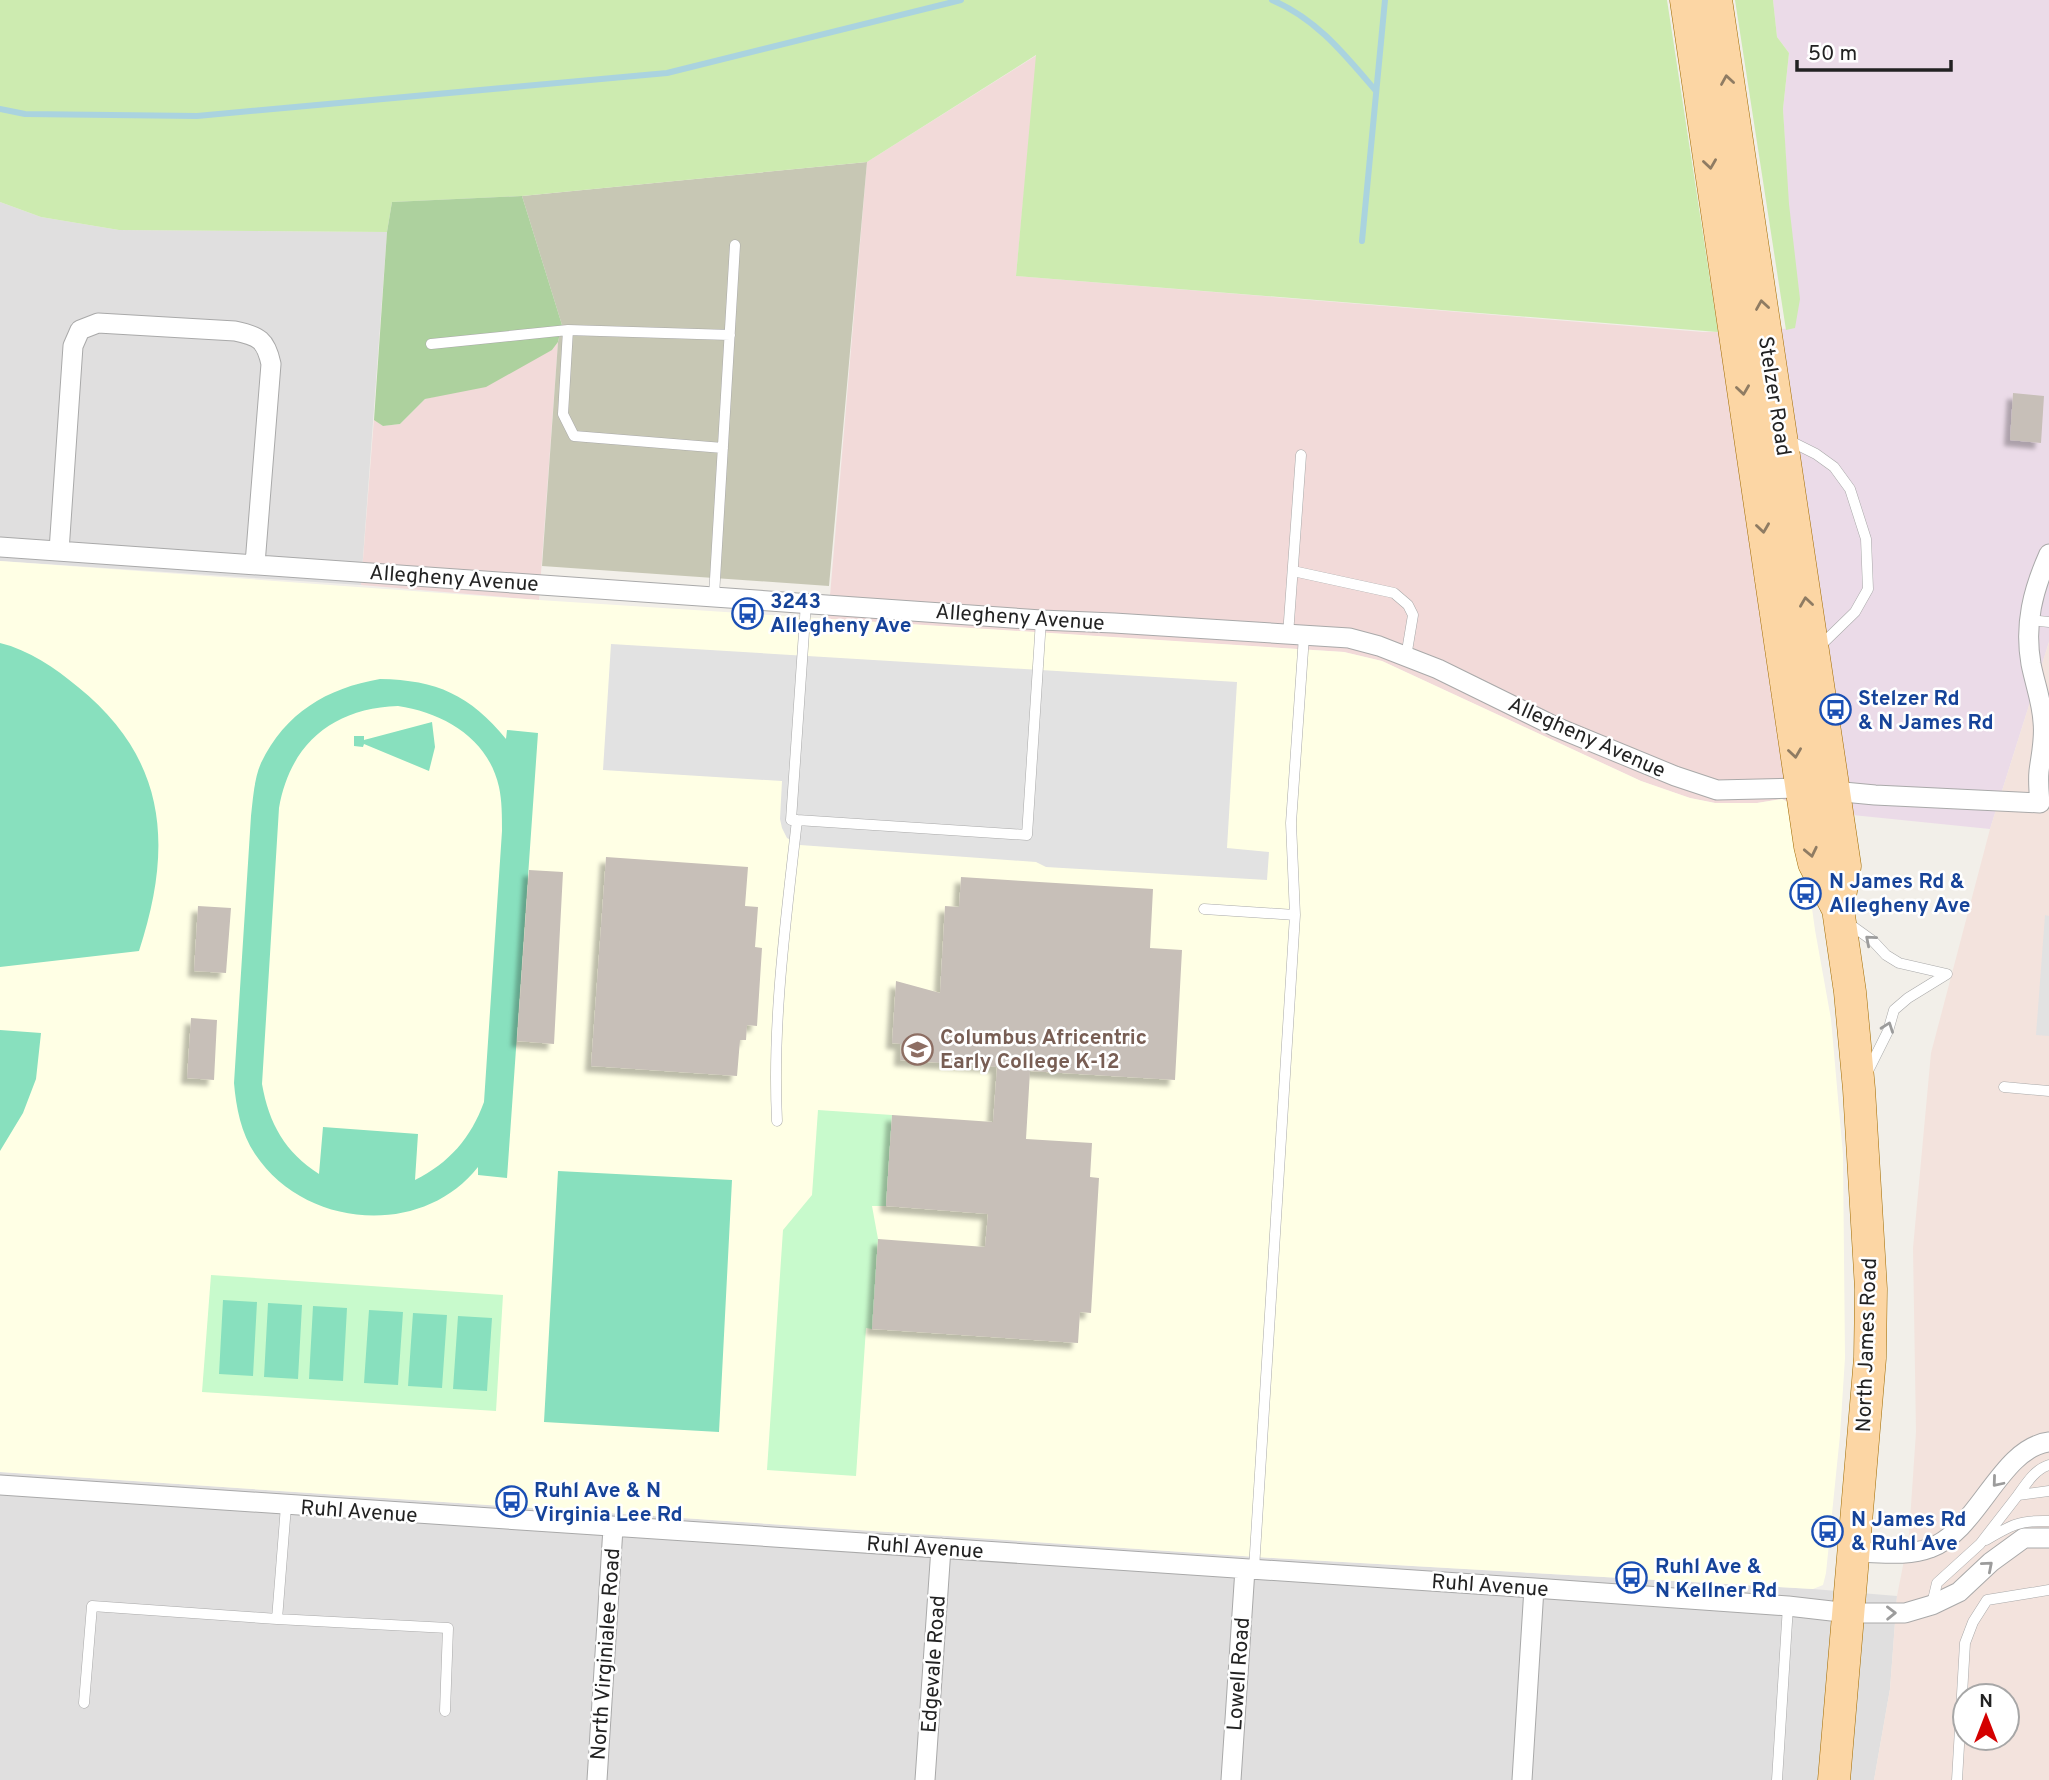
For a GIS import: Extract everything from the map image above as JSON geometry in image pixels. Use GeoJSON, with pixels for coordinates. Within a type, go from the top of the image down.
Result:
{"type":"FeatureCollection","features":[{"type":"Feature","properties":{"kind":"main road","name":"Stelzer Road"},"geometry":{"type":"LineString","coordinates":[[1686,0],[1801,788]]}},
{"type":"Feature","properties":{"kind":"main road","name":"Stelzer Road"},"geometry":{"type":"LineString","coordinates":[[1716,0],[1835,791]]}},
{"type":"Feature","properties":{"kind":"main road","name":"North James Road"},"geometry":{"type":"LineString","coordinates":[[1801,788],[1814,863],[1839,913]]}},
{"type":"Feature","properties":{"kind":"main road","name":"North James Road"},"geometry":{"type":"LineString","coordinates":[[1834,1780],[1870,1358],[1871,1289],[1859,1089],[1839,913],[1845,866],[1835,791]]}},
{"type":"Feature","properties":{"kind":"street"},"geometry":{"type":"LineString","coordinates":[[59,551],[73,346],[80,330],[98,323],[235,331],[254,335],[268,347],[271,364],[255,564]]}},
{"type":"Feature","properties":{"kind":"street","name":"Allegheny Avenue"},"geometry":{"type":"LineString","coordinates":[[0,547],[1041,620],[1114,622],[1349,638],[1438,669],[1556,727],[1675,776],[1717,790],[1801,788]]}},
{"type":"Feature","properties":{"kind":"street"},"geometry":{"type":"LineString","coordinates":[[1801,788],[2044,804],[2039,772],[2044,726],[2031,666],[2029,621],[2038,579],[2049,554]]}},
{"type":"Feature","properties":{"kind":"street"},"geometry":{"type":"LineString","coordinates":[[1854,1552],[1913,1552],[1931,1548],[1955,1533],[2022,1452],[2049,1443]]}},
{"type":"Feature","properties":{"kind":"street","name":"Ruhl Avenue"},"geometry":{"type":"LineString","coordinates":[[0,1485],[1534,1588],[1788,1606],[1849,1614],[1905,1613],[1932,1605],[1959,1592],[1991,1562],[2024,1538],[2049,1538]]}},
{"type":"Feature","properties":{"kind":"street","name":"North Virginialee Road"},"geometry":{"type":"LineString","coordinates":[[597,1780],[613,1528]]}},
{"type":"Feature","properties":{"kind":"street","name":"Edgevale Road"},"geometry":{"type":"LineString","coordinates":[[925,1780],[941,1548]]}},
{"type":"Feature","properties":{"kind":"street","name":"Lowell Road"},"geometry":{"type":"LineString","coordinates":[[1231,1780],[1250,1569]]}},
{"type":"Feature","properties":{"kind":"street"},"geometry":{"type":"LineString","coordinates":[[1522,1780],[1534,1588]]}},
{"type":"Feature","properties":{"kind":"lane"},"geometry":{"type":"LineString","coordinates":[[714,596],[735,245]]}},
{"type":"Feature","properties":{"kind":"lane"},"geometry":{"type":"LineString","coordinates":[[431,344],[568,330],[730,335]]}},
{"type":"Feature","properties":{"kind":"lane"},"geometry":{"type":"LineString","coordinates":[[568,330],[563,414],[574,436],[723,449]]}},
{"type":"Feature","properties":{"kind":"lane"},"geometry":{"type":"LineString","coordinates":[[1782,437],[1816,454],[1834,467],[1850,489],[1866,539],[1868,589],[1855,612],[1814,652]]}},
{"type":"Feature","properties":{"kind":"lane"},"geometry":{"type":"LineString","coordinates":[[1250,1569],[1295,915],[1291,823],[1296,635],[1293,571],[1301,455]]}},
{"type":"Feature","properties":{"kind":"lane"},"geometry":{"type":"LineString","coordinates":[[1293,571],[1394,593],[1402,599],[1413,615],[1406,657]]}},
{"type":"Feature","properties":{"kind":"lane"},"geometry":{"type":"LineString","coordinates":[[806,602],[792,820],[1027,835],[1041,620]]}},
{"type":"Feature","properties":{"kind":"lane"},"geometry":{"type":"LineString","coordinates":[[2029,621],[2049,622]]}},
{"type":"Feature","properties":{"kind":"lane"},"geometry":{"type":"LineString","coordinates":[[776,1121],[776,1044],[797,820]]}},
{"type":"Feature","properties":{"kind":"lane"},"geometry":{"type":"LineString","coordinates":[[1204,909],[1295,915]]}},
{"type":"Feature","properties":{"kind":"lane"},"geometry":{"type":"LineString","coordinates":[[1839,913],[1886,955],[1899,963],[1947,974],[1894,1010],[1888,1031],[1859,1089]]}},
{"type":"Feature","properties":{"kind":"lane"},"geometry":{"type":"LineString","coordinates":[[2004,1087],[2049,1091]]}},
{"type":"Feature","properties":{"kind":"lane"},"geometry":{"type":"LineString","coordinates":[[1932,1605],[1937,1583],[1980,1544],[2032,1477],[2043,1466],[2049,1465]]}},
{"type":"Feature","properties":{"kind":"lane"},"geometry":{"type":"LineString","coordinates":[[2018,1495],[2049,1491]]}},
{"type":"Feature","properties":{"kind":"lane"},"geometry":{"type":"LineString","coordinates":[[277,1619],[286,1506]]}},
{"type":"Feature","properties":{"kind":"lane"},"geometry":{"type":"LineString","coordinates":[[1980,1544],[2026,1520],[2049,1521]]}},
{"type":"Feature","properties":{"kind":"lane"},"geometry":{"type":"LineString","coordinates":[[1957,1780],[1965,1643],[1973,1622],[1987,1600],[2049,1590]]}},
{"type":"Feature","properties":{"kind":"lane"},"geometry":{"type":"LineString","coordinates":[[85,1703],[92,1606],[448,1628],[445,1711]]}},
{"type":"Feature","properties":{"kind":"lane"},"geometry":{"type":"LineString","coordinates":[[1777,1780],[1788,1606]]}},
{"type":"Feature","properties":{"kind":"shaded area"},"geometry":{"type":"Polygon","coordinates":[[[1773,0],[2049,0],[2049,642],[1990,829],[1823,812],[1750,331],[1795,328],[1783,109],[1789,53],[1777,37],[1773,0]]]}},
{"type":"Feature","properties":{"kind":"shaded area"},"geometry":{"type":"Polygon","coordinates":[[[1037,55],[1016,276],[1703,332],[1750,331],[1823,812],[1782,799],[1757,803],[1715,803],[1690,798],[1641,781],[1382,661],[1344,652],[828,619],[867,162],[1037,55]]]}},
{"type":"Feature","properties":{"kind":"shaded area"},"geometry":{"type":"Polygon","coordinates":[[[867,162],[829,586],[542,566],[558,342],[562,325],[522,196],[867,162]]]}},
{"type":"Feature","properties":{"kind":"shaded area"},"geometry":{"type":"Polygon","coordinates":[[[0,202],[41,217],[119,230],[387,232],[361,585],[0,561],[0,202]]]}},
{"type":"Feature","properties":{"kind":"shaded area"},"geometry":{"type":"Polygon","coordinates":[[[558,342],[539,600],[361,585],[374,419],[383,426],[400,424],[425,399],[452,392],[552,350],[558,342]]]}},
{"type":"Feature","properties":{"kind":"shaded area","name":"Columbus Africentric Early College K-12"},"geometry":{"type":"Polygon","coordinates":[[[0,561],[539,600],[1344,652],[1382,661],[1641,781],[1690,798],[1715,803],[1757,803],[1782,799],[1792,804],[1799,814],[1831,1019],[1843,1155],[1845,1358],[1840,1435],[1823,1585],[1813,1589],[1273,1558],[0,1472],[0,561]]]}},
{"type":"Feature","properties":{"kind":"shaded area"},"geometry":{"type":"Polygon","coordinates":[[[2049,642],[2049,1780],[1874,1780],[1890,1689],[1897,1596],[1909,1535],[1916,1432],[1913,1248],[1931,1053],[1990,829],[2049,642]]]}},
{"type":"Feature","properties":{"kind":"shaded area"},"geometry":{"type":"Polygon","coordinates":[[[611,644],[1237,682],[1227,848],[1269,852],[1267,880],[1046,867],[1036,862],[800,845],[787,838],[782,828],[782,781],[603,770],[611,644]]]}},
{"type":"Feature","properties":{"kind":"shaded area"},"geometry":{"type":"Polygon","coordinates":[[[2045,915],[2049,916],[2049,1036],[2036,1035],[2045,915]]]}},
{"type":"Feature","properties":{"kind":"shaded area"},"geometry":{"type":"Polygon","coordinates":[[[0,1472],[1273,1558],[1897,1596],[1890,1689],[1874,1780],[0,1780],[0,1472]]]}},
{"type":"Feature","properties":{"kind":"green space"},"geometry":{"type":"Polygon","coordinates":[[[0,0],[1667,0],[1718,332],[1016,276],[1036,55],[867,162],[522,196],[392,202],[387,232],[119,230],[41,217],[0,202],[0,0]]]}},
{"type":"Feature","properties":{"kind":"green space"},"geometry":{"type":"Polygon","coordinates":[[[1735,0],[1773,0],[1777,37],[1789,53],[1783,109],[1789,204],[1800,299],[1795,328],[1786,330],[1735,0]]]}},
{"type":"Feature","properties":{"kind":"green space"},"geometry":{"type":"Polygon","coordinates":[[[522,196],[562,325],[558,342],[552,350],[486,387],[425,399],[400,424],[383,426],[374,420],[387,232],[392,202],[522,196]]]}},
{"type":"Feature","properties":{"kind":"green space"},"geometry":{"type":"Polygon","coordinates":[[[0,643],[41,660],[78,687],[108,715],[130,744],[146,775],[155,807],[158,841],[150,913],[139,951],[0,967],[0,643]]]}},
{"type":"Feature","properties":{"kind":"green space"},"geometry":{"type":"Polygon","coordinates":[[[380,679],[400,680],[435,687],[451,693],[479,711],[506,739],[507,730],[538,733],[507,1178],[478,1175],[478,1167],[454,1190],[427,1205],[396,1214],[364,1215],[333,1210],[303,1198],[277,1179],[255,1154],[246,1137],[234,1083],[251,816],[259,769],[271,745],[295,717],[325,696],[380,679]],[[398,706],[375,708],[335,722],[318,734],[304,748],[293,765],[279,808],[262,1084],[269,1112],[280,1136],[297,1156],[319,1174],[323,1127],[418,1134],[415,1180],[438,1166],[457,1148],[473,1127],[484,1102],[502,831],[500,792],[493,770],[474,742],[447,722],[415,709],[398,706]]]}},
{"type":"Feature","properties":{"kind":"green space"},"geometry":{"type":"Polygon","coordinates":[[[432,722],[435,747],[429,771],[364,744],[363,747],[354,746],[354,736],[364,736],[364,740],[432,722]]]}},
{"type":"Feature","properties":{"kind":"green space"},"geometry":{"type":"Polygon","coordinates":[[[0,1030],[41,1033],[36,1079],[23,1113],[0,1151],[0,1030]]]}},
{"type":"Feature","properties":{"kind":"green space"},"geometry":{"type":"Polygon","coordinates":[[[818,1110],[892,1115],[886,1206],[872,1206],[878,1239],[876,1269],[898,1271],[872,1329],[866,1328],[856,1476],[767,1470],[783,1230],[812,1195],[818,1110]]]}},
{"type":"Feature","properties":{"kind":"green space"},"geometry":{"type":"Polygon","coordinates":[[[558,1171],[732,1180],[719,1432],[544,1422],[558,1171]]]}},
{"type":"Feature","properties":{"kind":"green space"},"geometry":{"type":"Polygon","coordinates":[[[211,1275],[503,1295],[496,1411],[202,1392],[211,1275]]]}},
{"type":"Feature","properties":{"kind":"green space"},"geometry":{"type":"Polygon","coordinates":[[[223,1300],[257,1302],[253,1376],[219,1374],[223,1300]]]}},
{"type":"Feature","properties":{"kind":"green space"},"geometry":{"type":"Polygon","coordinates":[[[268,1303],[302,1305],[298,1379],[264,1377],[268,1303]]]}},
{"type":"Feature","properties":{"kind":"green space"},"geometry":{"type":"Polygon","coordinates":[[[313,1306],[347,1308],[343,1381],[309,1379],[313,1306]]]}},
{"type":"Feature","properties":{"kind":"green space"},"geometry":{"type":"Polygon","coordinates":[[[369,1310],[403,1312],[398,1385],[364,1383],[369,1310]]]}},
{"type":"Feature","properties":{"kind":"green space"},"geometry":{"type":"Polygon","coordinates":[[[413,1313],[447,1315],[442,1388],[408,1386],[413,1313]]]}},
{"type":"Feature","properties":{"kind":"green space"},"geometry":{"type":"Polygon","coordinates":[[[458,1316],[492,1318],[487,1391],[453,1389],[458,1316]]]}},
{"type":"Feature","properties":{"kind":"building"},"geometry":{"type":"Polygon","coordinates":[[[2013,393],[2044,396],[2041,443],[2010,440],[2013,393]]]}},
{"type":"Feature","properties":{"kind":"building"},"geometry":{"type":"Polygon","coordinates":[[[606,857],[748,867],[745,906],[758,907],[755,947],[762,948],[757,1026],[747,1025],[746,1040],[740,1040],[737,1076],[591,1066],[606,857]]]}},
{"type":"Feature","properties":{"kind":"building"},"geometry":{"type":"Polygon","coordinates":[[[529,870],[563,872],[554,1044],[517,1041],[529,870]]]}},
{"type":"Feature","properties":{"kind":"building"},"geometry":{"type":"Polygon","coordinates":[[[961,877],[1153,889],[1150,948],[1182,950],[1175,1080],[1030,1071],[1026,1139],[1092,1143],[1090,1177],[1099,1178],[1091,1313],[1080,1312],[1078,1343],[872,1329],[878,1239],[985,1247],[988,1214],[886,1206],[892,1115],[993,1122],[997,1067],[900,1060],[901,1044],[892,1043],[896,981],[940,993],[945,906],[959,907],[961,877]]]}},
{"type":"Feature","properties":{"kind":"building"},"geometry":{"type":"Polygon","coordinates":[[[198,906],[231,908],[226,973],[194,971],[198,906]]]}},
{"type":"Feature","properties":{"kind":"building"},"geometry":{"type":"Polygon","coordinates":[[[191,1018],[217,1020],[214,1080],[187,1078],[191,1018]]]}},
{"type":"Feature","properties":{"kind":"waterway"},"geometry":{"type":"LineString","coordinates":[[0,109],[25,114],[197,116],[667,73],[961,0]]}},
{"type":"Feature","properties":{"kind":"waterway"},"geometry":{"type":"LineString","coordinates":[[1272,0],[1317,28],[1376,91]]}},
{"type":"Feature","properties":{"kind":"waterway"},"geometry":{"type":"LineString","coordinates":[[1362,241],[1385,0]]}},
{"type":"Feature","properties":{"kind":"place","name":"3243 Allegheny Ave"},"geometry":{"type":"Point","coordinates":[747,613]}},
{"type":"Feature","properties":{"kind":"place","name":"Stelzer Rd & N James Rd"},"geometry":{"type":"Point","coordinates":[1835,710]}},
{"type":"Feature","properties":{"kind":"place","name":"N James Rd & Allegheny Ave"},"geometry":{"type":"Point","coordinates":[1806,893]}},
{"type":"Feature","properties":{"kind":"place","name":"Columbus Africentric Early College K-12"},"geometry":{"type":"Point","coordinates":[917,1049]}},
{"type":"Feature","properties":{"kind":"place","name":"Ruhl Ave & N Virginia Lee Rd"},"geometry":{"type":"Point","coordinates":[511,1502]}},
{"type":"Feature","properties":{"kind":"place","name":"N James Rd & Ruhl Ave"},"geometry":{"type":"Point","coordinates":[1828,1531]}},
{"type":"Feature","properties":{"kind":"place","name":"Ruhl Ave & N Kellner Rd"},"geometry":{"type":"Point","coordinates":[1632,1578]}}]}
